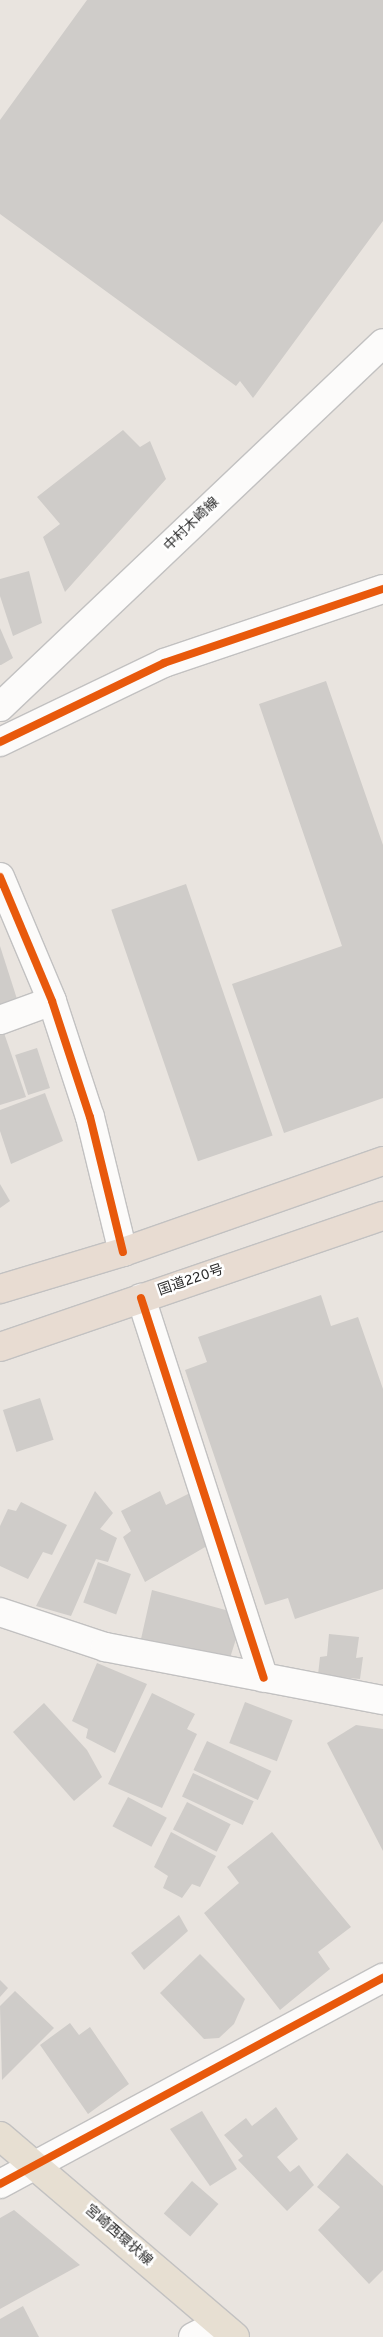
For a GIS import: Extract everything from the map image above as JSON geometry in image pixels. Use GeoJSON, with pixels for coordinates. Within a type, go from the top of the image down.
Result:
{"type":"FeatureCollection","features":[{"type":"Feature","properties":{"kind":"highway"},"geometry":{"type":"LineString","coordinates":[[0,1289],[123,1252],[383,1161]]}},
{"type":"Feature","properties":{"kind":"highway","name":"国道220号"},"geometry":{"type":"LineString","coordinates":[[0,1347],[383,1216]]}},
{"type":"Feature","properties":{"kind":"main road","name":"宮崎西環状線"},"geometry":{"type":"LineString","coordinates":[[0,2136],[226,2330]]}},
{"type":"Feature","properties":{"kind":"street","name":"中村木崎線"},"geometry":{"type":"LineString","coordinates":[[0,707],[383,343]]}},
{"type":"Feature","properties":{"kind":"street"},"geometry":{"type":"LineString","coordinates":[[0,742],[164,663],[383,589]]}},
{"type":"Feature","properties":{"kind":"street"},"geometry":{"type":"LineString","coordinates":[[0,877],[52,1001],[90,1117],[123,1252]]}},
{"type":"Feature","properties":{"kind":"street"},"geometry":{"type":"LineString","coordinates":[[0,1020],[52,1001]]}},
{"type":"Feature","properties":{"kind":"street"},"geometry":{"type":"LineString","coordinates":[[141,1298],[264,1678]]}},
{"type":"Feature","properties":{"kind":"street"},"geometry":{"type":"LineString","coordinates":[[0,1612],[105,1647],[383,1700]]}},
{"type":"Feature","properties":{"kind":"street"},"geometry":{"type":"LineString","coordinates":[[0,2184],[37,2166],[383,1978]]}},
{"type":"Feature","properties":{"kind":"street"},"geometry":{"type":"LineString","coordinates":[[193,2337],[226,2330]]}},
{"type":"Feature","properties":{"kind":"building"},"geometry":{"type":"Polygon","coordinates":[[[87,0],[383,0],[383,221],[253,398],[240,381],[236,386],[0,214],[0,120],[87,0]]]}},
{"type":"Feature","properties":{"kind":"building"},"geometry":{"type":"Polygon","coordinates":[[[123,430],[140,447],[150,441],[166,479],[65,592],[43,537],[60,524],[37,497],[123,430]]]}},
{"type":"Feature","properties":{"kind":"building"},"geometry":{"type":"Polygon","coordinates":[[[29,571],[42,623],[13,636],[0,596],[0,579],[29,571]]]}},
{"type":"Feature","properties":{"kind":"building"},"geometry":{"type":"Polygon","coordinates":[[[0,628],[13,658],[1,665],[0,665],[0,628]]]}},
{"type":"Feature","properties":{"kind":"building"},"geometry":{"type":"Polygon","coordinates":[[[326,681],[383,845],[383,1098],[284,1133],[232,984],[342,946],[259,704],[326,681]]]}},
{"type":"Feature","properties":{"kind":"building"},"geometry":{"type":"Polygon","coordinates":[[[186,884],[273,1136],[198,1161],[111,910],[186,884]]]}},
{"type":"Feature","properties":{"kind":"building"},"geometry":{"type":"Polygon","coordinates":[[[0,946],[17,999],[0,1005],[0,946]]]}},
{"type":"Feature","properties":{"kind":"building"},"geometry":{"type":"Polygon","coordinates":[[[4,1033],[26,1097],[0,1105],[0,1035],[4,1033]]]}},
{"type":"Feature","properties":{"kind":"building"},"geometry":{"type":"Polygon","coordinates":[[[37,1048],[50,1088],[28,1095],[15,1055],[37,1048]]]}},
{"type":"Feature","properties":{"kind":"building"},"geometry":{"type":"Polygon","coordinates":[[[45,1093],[63,1141],[11,1164],[0,1131],[0,1110],[45,1093]]]}},
{"type":"Feature","properties":{"kind":"building"},"geometry":{"type":"Polygon","coordinates":[[[0,1184],[10,1201],[0,1208],[0,1184]]]}},
{"type":"Feature","properties":{"kind":"building"},"geometry":{"type":"Polygon","coordinates":[[[321,1295],[331,1326],[358,1317],[383,1389],[383,1589],[295,1619],[288,1598],[265,1605],[185,1370],[207,1362],[198,1337],[321,1295]]]}},
{"type":"Feature","properties":{"kind":"building"},"geometry":{"type":"Polygon","coordinates":[[[40,1398],[54,1440],[17,1452],[3,1410],[40,1398]]]}},
{"type":"Feature","properties":{"kind":"building"},"geometry":{"type":"Polygon","coordinates":[[[95,1491],[113,1513],[100,1529],[117,1538],[108,1562],[96,1559],[71,1616],[36,1606],[95,1491]]]}},
{"type":"Feature","properties":{"kind":"building"},"geometry":{"type":"Polygon","coordinates":[[[160,1491],[166,1505],[190,1493],[212,1543],[145,1582],[123,1537],[131,1531],[121,1511],[160,1491]]]}},
{"type":"Feature","properties":{"kind":"building"},"geometry":{"type":"Polygon","coordinates":[[[21,1502],[67,1525],[52,1555],[43,1552],[28,1579],[0,1566],[0,1526],[8,1509],[16,1511],[21,1502]]]}},
{"type":"Feature","properties":{"kind":"building"},"geometry":{"type":"Polygon","coordinates":[[[98,1562],[131,1574],[116,1614],[83,1602],[98,1562]]]}},
{"type":"Feature","properties":{"kind":"building"},"geometry":{"type":"Polygon","coordinates":[[[152,1590],[233,1612],[230,1622],[240,1626],[230,1658],[141,1639],[152,1590]]]}},
{"type":"Feature","properties":{"kind":"building"},"geometry":{"type":"Polygon","coordinates":[[[329,1634],[359,1637],[356,1658],[363,1657],[360,1679],[318,1675],[320,1657],[327,1656],[329,1634]]]}},
{"type":"Feature","properties":{"kind":"building"},"geometry":{"type":"Polygon","coordinates":[[[97,1663],[147,1684],[115,1753],[86,1738],[88,1729],[72,1721],[97,1663]]]}},
{"type":"Feature","properties":{"kind":"building"},"geometry":{"type":"Polygon","coordinates":[[[152,1693],[195,1714],[187,1729],[197,1734],[162,1808],[108,1784],[152,1693]]]}},
{"type":"Feature","properties":{"kind":"building"},"geometry":{"type":"Polygon","coordinates":[[[245,1702],[293,1720],[277,1761],[229,1743],[245,1702]]]}},
{"type":"Feature","properties":{"kind":"building"},"geometry":{"type":"Polygon","coordinates":[[[44,1703],[87,1750],[102,1777],[74,1801],[13,1732],[44,1703]]]}},
{"type":"Feature","properties":{"kind":"building"},"geometry":{"type":"Polygon","coordinates":[[[356,1725],[383,1729],[383,1851],[327,1743],[356,1725]]]}},
{"type":"Feature","properties":{"kind":"building"},"geometry":{"type":"Polygon","coordinates":[[[207,1741],[271,1771],[258,1800],[193,1770],[207,1741]]]}},
{"type":"Feature","properties":{"kind":"building"},"geometry":{"type":"Polygon","coordinates":[[[193,1773],[254,1801],[243,1825],[182,1797],[193,1773]]]}},
{"type":"Feature","properties":{"kind":"building"},"geometry":{"type":"Polygon","coordinates":[[[128,1797],[167,1818],[151,1847],[113,1826],[128,1797]]]}},
{"type":"Feature","properties":{"kind":"building"},"geometry":{"type":"Polygon","coordinates":[[[187,1802],[231,1824],[217,1852],[173,1830],[187,1802]]]}},
{"type":"Feature","properties":{"kind":"building"},"geometry":{"type":"Polygon","coordinates":[[[171,1832],[216,1856],[200,1887],[192,1884],[182,1898],[163,1888],[168,1876],[154,1867],[171,1832]]]}},
{"type":"Feature","properties":{"kind":"building"},"geometry":{"type":"Polygon","coordinates":[[[272,1832],[351,1927],[318,1952],[330,1969],[280,2010],[204,1913],[239,1883],[227,1867],[272,1832]]]}},
{"type":"Feature","properties":{"kind":"building"},"geometry":{"type":"Polygon","coordinates":[[[179,1915],[188,1931],[144,1970],[131,1953],[179,1915]]]}},
{"type":"Feature","properties":{"kind":"building"},"geometry":{"type":"Polygon","coordinates":[[[200,1954],[245,1999],[234,2024],[219,2038],[204,2039],[160,1993],[200,1954]]]}},
{"type":"Feature","properties":{"kind":"building"},"geometry":{"type":"Polygon","coordinates":[[[0,1980],[8,1988],[0,1997],[0,1980]]]}},
{"type":"Feature","properties":{"kind":"building"},"geometry":{"type":"Polygon","coordinates":[[[15,1991],[54,2028],[2,2080],[0,2006],[15,1991]]]}},
{"type":"Feature","properties":{"kind":"building"},"geometry":{"type":"Polygon","coordinates":[[[70,2023],[79,2035],[90,2027],[129,2084],[88,2114],[40,2045],[70,2023]]]}},
{"type":"Feature","properties":{"kind":"building"},"geometry":{"type":"Polygon","coordinates":[[[276,2107],[298,2139],[277,2157],[290,2172],[299,2165],[314,2185],[287,2211],[238,2160],[243,2156],[224,2135],[246,2118],[252,2126],[276,2107]]]}},
{"type":"Feature","properties":{"kind":"building"},"geometry":{"type":"Polygon","coordinates":[[[202,2111],[237,2169],[210,2186],[170,2129],[202,2111]]]}},
{"type":"Feature","properties":{"kind":"building"},"geometry":{"type":"Polygon","coordinates":[[[347,2153],[383,2186],[383,2270],[369,2284],[318,2230],[340,2207],[317,2187],[347,2153]]]}},
{"type":"Feature","properties":{"kind":"building"},"geometry":{"type":"Polygon","coordinates":[[[192,2181],[218,2204],[190,2236],[164,2213],[192,2181]]]}},
{"type":"Feature","properties":{"kind":"building"},"geometry":{"type":"Polygon","coordinates":[[[14,2210],[80,2265],[0,2309],[0,2218],[14,2210]]]}},
{"type":"Feature","properties":{"kind":"building"},"geometry":{"type":"Polygon","coordinates":[[[23,2306],[39,2337],[0,2337],[0,2319],[23,2306]]]}},
{"type":"Feature","properties":{"kind":"cycle path"},"geometry":{"type":"LineString","coordinates":[[0,742],[164,663],[383,589]]}},
{"type":"Feature","properties":{"kind":"cycle path"},"geometry":{"type":"LineString","coordinates":[[0,877],[52,1001],[90,1117],[123,1252]]}},
{"type":"Feature","properties":{"kind":"cycle path"},"geometry":{"type":"LineString","coordinates":[[141,1298],[264,1678]]}},
{"type":"Feature","properties":{"kind":"cycle path"},"geometry":{"type":"LineString","coordinates":[[0,2184],[383,1978]]}}]}
